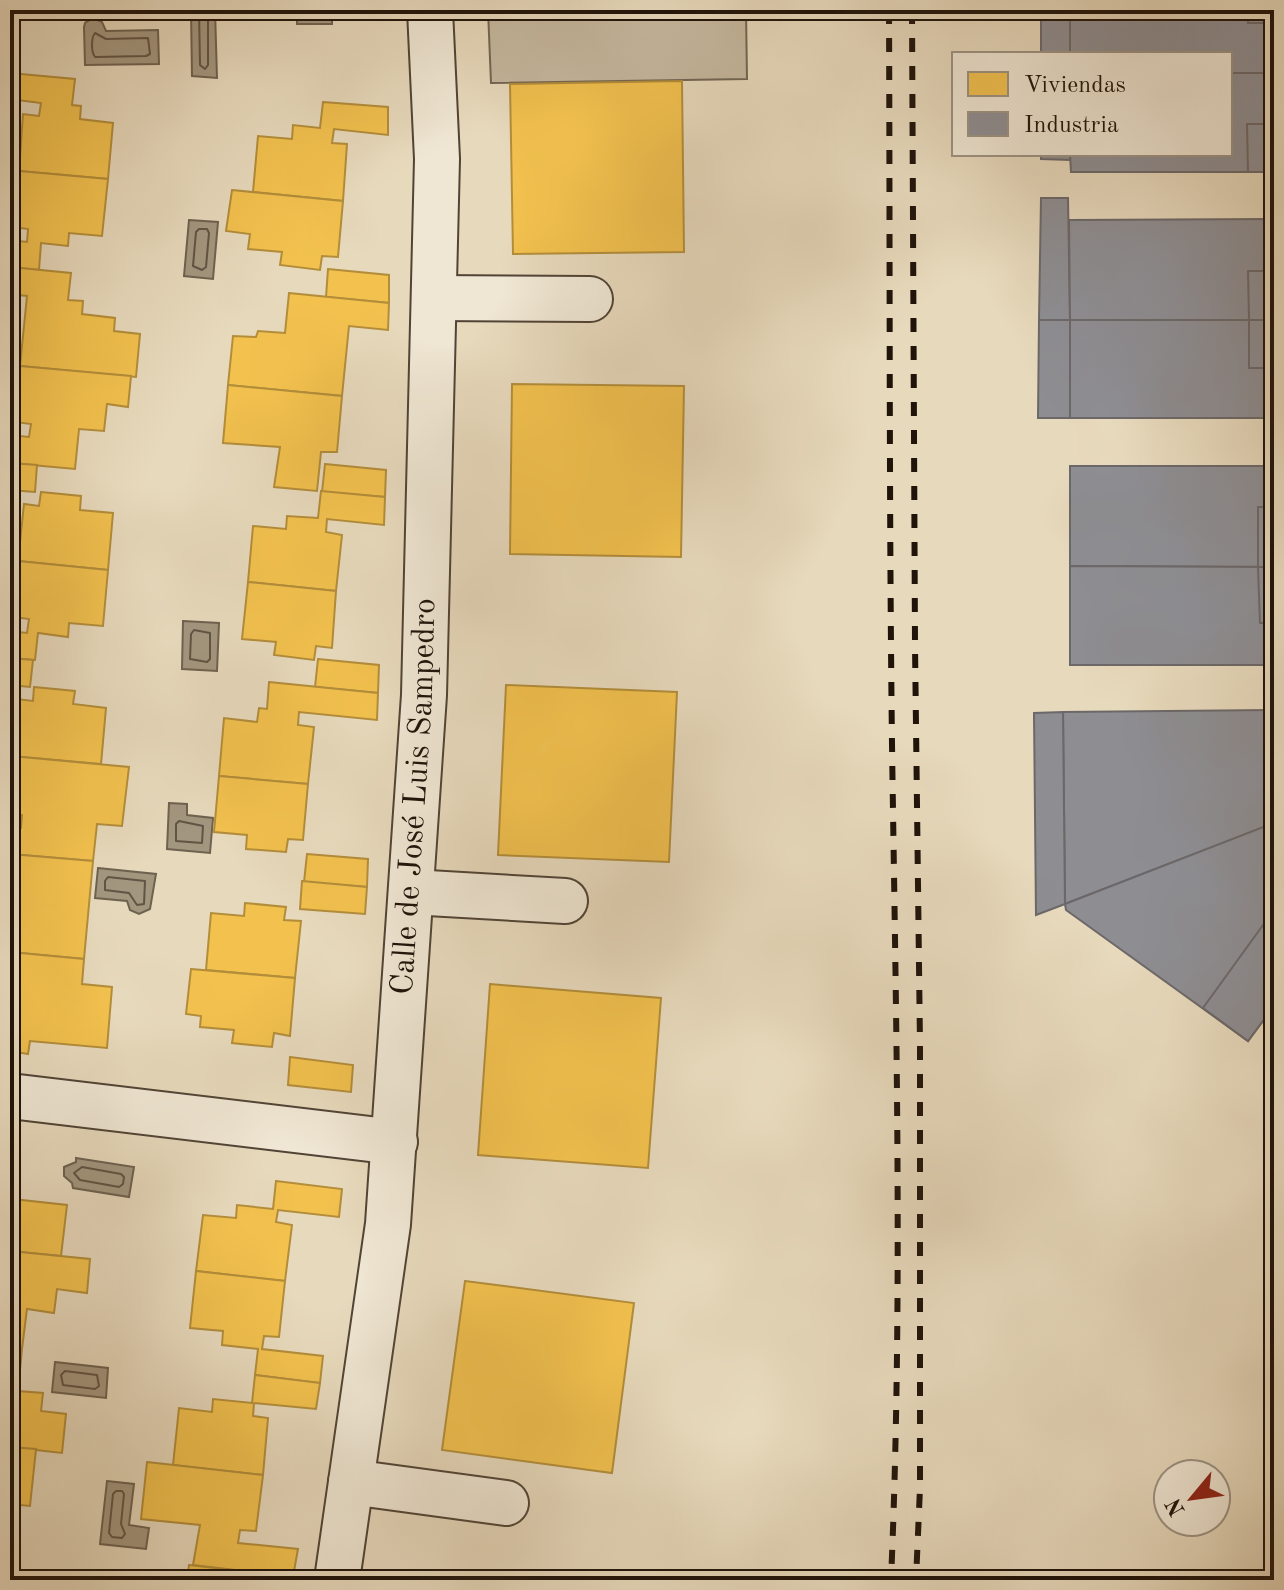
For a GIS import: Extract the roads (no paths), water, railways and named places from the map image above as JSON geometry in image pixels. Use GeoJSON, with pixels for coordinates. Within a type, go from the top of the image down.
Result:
{"type":"FeatureCollection","features":[{"type":"Feature","properties":{"kind":"street","name":"Calle de José Luis Sampedro"},"geometry":{"type":"LineString","coordinates":[[337,1580],[388,1224],[424,695],[437,159],[430,10]]}},
{"type":"Feature","properties":{"kind":"street"},"geometry":{"type":"LineString","coordinates":[[434,298],[590,299]]}},
{"type":"Feature","properties":{"kind":"street"},"geometry":{"type":"LineString","coordinates":[[411,892],[565,901]]}},
{"type":"Feature","properties":{"kind":"street"},"geometry":{"type":"LineString","coordinates":[[10,1096],[395,1142]]}},
{"type":"Feature","properties":{"kind":"street"},"geometry":{"type":"LineString","coordinates":[[351,1482],[506,1503]]}},
{"type":"Feature","properties":{"kind":"water"},"geometry":{"type":"Polygon","coordinates":[[[191,10],[215,10],[217,78],[192,76],[191,10]]]}},
{"type":"Feature","properties":{"kind":"water"},"geometry":{"type":"Polygon","coordinates":[[[297,10],[332,10],[332,24],[297,24],[297,10]]]}},
{"type":"Feature","properties":{"kind":"water"},"geometry":{"type":"Polygon","coordinates":[[[93,18],[102,22],[106,31],[158,30],[159,64],[85,65],[84,27],[93,18]]]}},
{"type":"Feature","properties":{"kind":"water"},"geometry":{"type":"Polygon","coordinates":[[[189,220],[218,222],[213,279],[184,276],[189,220]]]}},
{"type":"Feature","properties":{"kind":"water"},"geometry":{"type":"Polygon","coordinates":[[[183,621],[219,623],[217,671],[182,669],[183,621]]]}},
{"type":"Feature","properties":{"kind":"water"},"geometry":{"type":"Polygon","coordinates":[[[169,803],[187,804],[187,815],[213,818],[210,853],[167,849],[169,803]]]}},
{"type":"Feature","properties":{"kind":"water"},"geometry":{"type":"Polygon","coordinates":[[[98,868],[156,874],[150,909],[139,914],[130,910],[127,901],[95,898],[98,868]]]}},
{"type":"Feature","properties":{"kind":"water"},"geometry":{"type":"Polygon","coordinates":[[[76,1158],[134,1167],[129,1197],[73,1188],[64,1176],[64,1167],[76,1162],[76,1158]]]}},
{"type":"Feature","properties":{"kind":"water"},"geometry":{"type":"Polygon","coordinates":[[[55,1362],[108,1368],[106,1398],[52,1392],[55,1362]]]}},
{"type":"Feature","properties":{"kind":"water"},"geometry":{"type":"Polygon","coordinates":[[[107,1481],[134,1484],[129,1525],[149,1528],[146,1549],[100,1544],[107,1481]]]}},
{"type":"Feature","properties":{"kind":"railway"},"geometry":{"type":"LineString","coordinates":[[889,10],[890,560],[898,1267],[891,1580]]}},
{"type":"Feature","properties":{"kind":"railway"},"geometry":{"type":"LineString","coordinates":[[912,10],[920,1045],[920,1488],[916,1580]]}}]}
